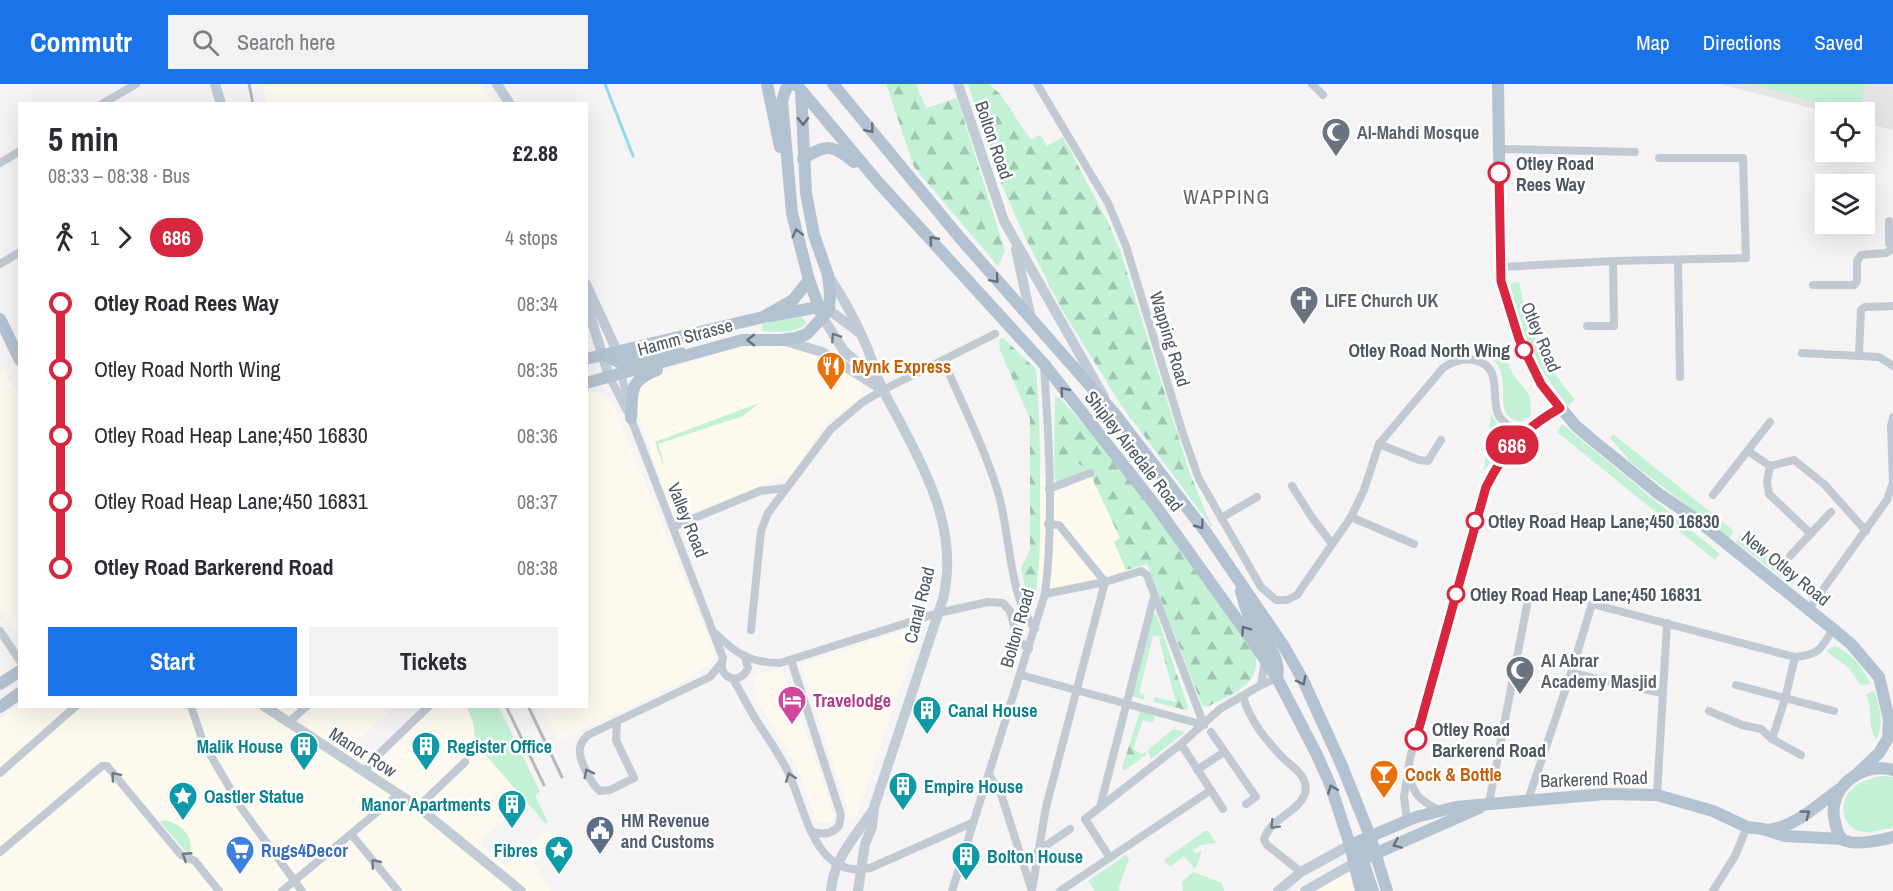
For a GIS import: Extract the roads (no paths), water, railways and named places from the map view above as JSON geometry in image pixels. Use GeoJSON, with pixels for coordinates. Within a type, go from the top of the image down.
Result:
{"type":"FeatureCollection","features":[{"type":"Feature","properties":{"kind":"main road"},"geometry":{"type":"LineString","coordinates":[[767,84],[783,168],[790,185]]}},
{"type":"Feature","properties":{"kind":"main road","name":"Shipley Airedale Road"},"geometry":{"type":"LineString","coordinates":[[833,84],[904,172],[1113,413],[1205,531],[1283,645],[1303,681],[1342,766],[1370,836],[1364,858],[1361,891]]}},
{"type":"Feature","properties":{"kind":"main road","name":"Otley Road"},"geometry":{"type":"LineString","coordinates":[[1498,84],[1501,281],[1519,339],[1541,384],[1560,408]]}},
{"type":"Feature","properties":{"kind":"main road"},"geometry":{"type":"LineString","coordinates":[[797,86],[786,89],[782,101],[792,213],[808,280],[824,312]]}},
{"type":"Feature","properties":{"kind":"main road","name":"Shipley Airedale Road"},"geometry":{"type":"LineString","coordinates":[[797,86],[878,182],[1044,364],[1155,505],[1277,678],[1325,774],[1350,845],[1364,858],[1387,891]]}},
{"type":"Feature","properties":{"kind":"main road","name":"Canal Road"},"geometry":{"type":"LineString","coordinates":[[797,86],[806,193],[814,235],[828,275]]}},
{"type":"Feature","properties":{"kind":"main road"},"geometry":{"type":"LineString","coordinates":[[803,159],[827,148],[837,148],[878,182]]}},
{"type":"Feature","properties":{"kind":"main road"},"geometry":{"type":"LineString","coordinates":[[824,312],[830,294],[828,275]]}},
{"type":"Feature","properties":{"kind":"main road","name":"Hamm Strasse"},"geometry":{"type":"LineString","coordinates":[[588,381],[617,365],[763,317],[793,300],[808,280]]}},
{"type":"Feature","properties":{"kind":"main road"},"geometry":{"type":"LineString","coordinates":[[763,317],[824,312]]}},
{"type":"Feature","properties":{"kind":"main road","name":"Hamm Strasse"},"geometry":{"type":"LineString","coordinates":[[588,358],[601,354],[617,365],[694,354],[742,340],[781,340],[807,334],[824,312]]}},
{"type":"Feature","properties":{"kind":"main road"},"geometry":{"type":"LineString","coordinates":[[1032,322],[1044,364]]}},
{"type":"Feature","properties":{"kind":"main road"},"geometry":{"type":"LineString","coordinates":[[2,328],[18,354]]}},
{"type":"Feature","properties":{"kind":"main road"},"geometry":{"type":"LineString","coordinates":[[631,418],[633,389],[638,379],[694,354]]}},
{"type":"Feature","properties":{"kind":"main road","name":"New Otley Road"},"geometry":{"type":"LineString","coordinates":[[1560,408],[1576,426],[1659,494],[1696,519],[1851,644],[1879,676],[1889,719],[1890,744],[1841,788]]}},
{"type":"Feature","properties":{"kind":"main road"},"geometry":{"type":"LineString","coordinates":[[1237,578],[1248,614],[1280,666],[1277,678]]}},
{"type":"Feature","properties":{"kind":"main road"},"geometry":{"type":"LineString","coordinates":[[0,684],[18,671]]}},
{"type":"Feature","properties":{"kind":"main road"},"geometry":{"type":"LineString","coordinates":[[0,707],[18,694]]}},
{"type":"Feature","properties":{"kind":"main road"},"geometry":{"type":"LineString","coordinates":[[1858,773],[1873,769],[1893,771]]}},
{"type":"Feature","properties":{"kind":"main road"},"geometry":{"type":"LineString","coordinates":[[1841,788],[1834,802],[1833,815],[1842,839]]}},
{"type":"Feature","properties":{"kind":"main road","name":"Barkerend Road"},"geometry":{"type":"LineString","coordinates":[[1767,830],[1780,829],[1791,824],[1841,788]]}},
{"type":"Feature","properties":{"kind":"main road","name":"Barkerend Road"},"geometry":{"type":"LineString","coordinates":[[1350,845],[1407,820],[1440,811],[1489,803],[1605,794],[1658,795],[1713,811],[1747,827],[1785,836],[1842,839],[1854,842],[1893,837]]}},
{"type":"Feature","properties":{"kind":"main road","name":"Barkerend Road"},"geometry":{"type":"LineString","coordinates":[[1364,858],[1489,803]]}},
{"type":"Feature","properties":{"kind":"main road"},"geometry":{"type":"LineString","coordinates":[[1364,858],[1373,891]]}},
{"type":"Feature","properties":{"kind":"street"},"geometry":{"type":"LineString","coordinates":[[105,102],[136,84]]}},
{"type":"Feature","properties":{"kind":"street"},"geometry":{"type":"LineString","coordinates":[[215,84],[220,102]]}},
{"type":"Feature","properties":{"kind":"street"},"geometry":{"type":"LineString","coordinates":[[497,84],[509,102]]}},
{"type":"Feature","properties":{"kind":"street","name":"Bolton Road"},"geometry":{"type":"LineString","coordinates":[[958,84],[1004,221],[1113,413]]}},
{"type":"Feature","properties":{"kind":"street","name":"Wapping Road"},"geometry":{"type":"LineString","coordinates":[[1037,84],[1108,203],[1126,246],[1183,434],[1199,479],[1261,587],[1276,600],[1287,600],[1297,595],[1332,544]]}},
{"type":"Feature","properties":{"kind":"street"},"geometry":{"type":"LineString","coordinates":[[1312,84],[1323,95]]}},
{"type":"Feature","properties":{"kind":"street"},"geometry":{"type":"LineString","coordinates":[[1499,150],[1635,152]]}},
{"type":"Feature","properties":{"kind":"street"},"geometry":{"type":"LineString","coordinates":[[0,162],[18,152]]}},
{"type":"Feature","properties":{"kind":"street"},"geometry":{"type":"LineString","coordinates":[[1501,267],[1613,261],[1746,258],[1743,158],[1659,158]]}},
{"type":"Feature","properties":{"kind":"street"},"geometry":{"type":"LineString","coordinates":[[1813,285],[1854,285],[1857,281],[1857,261],[1861,255],[1886,253],[1891,250],[1890,221]]}},
{"type":"Feature","properties":{"kind":"street","name":"Bolton Road"},"geometry":{"type":"LineString","coordinates":[[1014,240],[1032,322]]}},
{"type":"Feature","properties":{"kind":"street"},"geometry":{"type":"LineString","coordinates":[[0,264],[18,253]]}},
{"type":"Feature","properties":{"kind":"street"},"geometry":{"type":"LineString","coordinates":[[1587,326],[1614,326],[1613,261]]}},
{"type":"Feature","properties":{"kind":"street"},"geometry":{"type":"LineString","coordinates":[[1678,261],[1680,377]]}},
{"type":"Feature","properties":{"kind":"street","name":"Canal Road"},"geometry":{"type":"LineString","coordinates":[[828,275],[843,298],[861,334],[881,386],[913,445],[941,513],[946,532],[948,564],[944,594],[874,807],[873,820],[865,844],[858,891]]}},
{"type":"Feature","properties":{"kind":"street","name":"Valley Road"},"geometry":{"type":"LineString","coordinates":[[588,289],[617,365],[631,418],[716,634],[722,660]]}},
{"type":"Feature","properties":{"kind":"street"},"geometry":{"type":"LineString","coordinates":[[1859,355],[1861,310],[1893,306]]}},
{"type":"Feature","properties":{"kind":"street","name":"Valley Road"},"geometry":{"type":"LineString","coordinates":[[588,310],[601,354],[617,365],[631,418]]}},
{"type":"Feature","properties":{"kind":"street"},"geometry":{"type":"LineString","coordinates":[[824,312],[861,334]]}},
{"type":"Feature","properties":{"kind":"street","name":"Canal Road"},"geometry":{"type":"LineString","coordinates":[[824,312],[844,351],[881,386]]}},
{"type":"Feature","properties":{"kind":"street"},"geometry":{"type":"LineString","coordinates":[[751,630],[761,531],[768,513],[831,429],[881,386],[943,360],[995,334]]}},
{"type":"Feature","properties":{"kind":"street"},"geometry":{"type":"LineString","coordinates":[[781,340],[822,352],[881,386]]}},
{"type":"Feature","properties":{"kind":"street"},"geometry":{"type":"LineString","coordinates":[[1802,353],[1879,357],[1893,366]]}},
{"type":"Feature","properties":{"kind":"street"},"geometry":{"type":"LineString","coordinates":[[1292,486],[1332,544],[1351,518],[1364,490],[1379,444],[1443,368],[1454,361],[1468,359],[1479,361],[1488,367],[1494,376],[1498,413],[1503,421],[1521,435]]}},
{"type":"Feature","properties":{"kind":"street"},"geometry":{"type":"LineString","coordinates":[[943,360],[975,432],[998,493],[1018,594],[1027,619],[1035,629]]}},
{"type":"Feature","properties":{"kind":"street","name":"Bolton Road"},"geometry":{"type":"LineString","coordinates":[[951,891],[1045,594],[1048,573],[1049,489],[1044,364]]}},
{"type":"Feature","properties":{"kind":"street"},"geometry":{"type":"LineString","coordinates":[[1407,820],[1404,797],[1410,758],[1480,503],[1498,463],[1521,435],[1538,421],[1560,408]]}},
{"type":"Feature","properties":{"kind":"street"},"geometry":{"type":"LineString","coordinates":[[1809,609],[1887,500],[1893,483],[1891,426],[1893,417]]}},
{"type":"Feature","properties":{"kind":"street"},"geometry":{"type":"LineString","coordinates":[[1713,495],[1770,422]]}},
{"type":"Feature","properties":{"kind":"street"},"geometry":{"type":"LineString","coordinates":[[1379,444],[1419,460],[1428,461],[1441,440]]}},
{"type":"Feature","properties":{"kind":"street"},"geometry":{"type":"LineString","coordinates":[[1748,451],[1770,466],[1794,460],[1824,484],[1866,531]]}},
{"type":"Feature","properties":{"kind":"street"},"geometry":{"type":"LineString","coordinates":[[1770,466],[1767,482],[1769,494],[1811,534]]}},
{"type":"Feature","properties":{"kind":"street"},"geometry":{"type":"LineString","coordinates":[[1049,489],[1090,473]]}},
{"type":"Feature","properties":{"kind":"street"},"geometry":{"type":"LineString","coordinates":[[673,527],[760,491],[786,488]]}},
{"type":"Feature","properties":{"kind":"street"},"geometry":{"type":"LineString","coordinates":[[1221,518],[1257,497]]}},
{"type":"Feature","properties":{"kind":"street"},"geometry":{"type":"LineString","coordinates":[[1790,556],[1832,512]]}},
{"type":"Feature","properties":{"kind":"street"},"geometry":{"type":"LineString","coordinates":[[1351,518],[1414,544]]}},
{"type":"Feature","properties":{"kind":"street"},"geometry":{"type":"LineString","coordinates":[[1048,524],[1059,525],[1105,582]]}},
{"type":"Feature","properties":{"kind":"street"},"geometry":{"type":"LineString","coordinates":[[1045,594],[1105,582],[1136,572],[1147,575],[1204,725]]}},
{"type":"Feature","properties":{"kind":"street"},"geometry":{"type":"LineString","coordinates":[[1032,891],[1046,807],[1105,582]]}},
{"type":"Feature","properties":{"kind":"street"},"geometry":{"type":"LineString","coordinates":[[1100,807],[1154,595]]}},
{"type":"Feature","properties":{"kind":"street"},"geometry":{"type":"LineString","coordinates":[[1489,803],[1528,600]]}},
{"type":"Feature","properties":{"kind":"street"},"geometry":{"type":"LineString","coordinates":[[710,676],[731,679],[746,674],[763,663],[791,660],[938,613],[988,602],[1003,603],[1010,611],[1018,640],[1029,649]]}},
{"type":"Feature","properties":{"kind":"street"},"geometry":{"type":"LineString","coordinates":[[1528,800],[1592,604],[1795,657],[1812,655],[1821,648],[1833,629]]}},
{"type":"Feature","properties":{"kind":"street"},"geometry":{"type":"LineString","coordinates":[[1658,795],[1666,622]]}},
{"type":"Feature","properties":{"kind":"street"},"geometry":{"type":"LineString","coordinates":[[0,631],[18,658]]}},
{"type":"Feature","properties":{"kind":"street"},"geometry":{"type":"LineString","coordinates":[[716,634],[734,652],[763,663]]}},
{"type":"Feature","properties":{"kind":"street"},"geometry":{"type":"LineString","coordinates":[[617,722],[616,740],[634,778],[610,790],[600,791],[593,784],[580,757],[580,746],[588,735],[710,676],[722,660],[734,652]]}},
{"type":"Feature","properties":{"kind":"street"},"geometry":{"type":"LineString","coordinates":[[744,698],[748,664],[745,656]]}},
{"type":"Feature","properties":{"kind":"street"},"geometry":{"type":"LineString","coordinates":[[1772,739],[1795,657]]}},
{"type":"Feature","properties":{"kind":"street"},"geometry":{"type":"LineString","coordinates":[[722,660],[722,671],[731,679],[744,698],[788,772],[810,830],[829,857],[837,863],[849,869],[870,868],[972,823]]}},
{"type":"Feature","properties":{"kind":"street"},"geometry":{"type":"LineString","coordinates":[[791,660],[839,810],[841,823],[830,832],[818,834],[810,830]]}},
{"type":"Feature","properties":{"kind":"street"},"geometry":{"type":"LineString","coordinates":[[1261,685],[1265,660]]}},
{"type":"Feature","properties":{"kind":"street"},"geometry":{"type":"LineString","coordinates":[[1571,673],[1662,693]]}},
{"type":"Feature","properties":{"kind":"street"},"geometry":{"type":"LineString","coordinates":[[1021,675],[1204,725]]}},
{"type":"Feature","properties":{"kind":"street"},"geometry":{"type":"LineString","coordinates":[[1110,858],[1085,819],[1181,744],[1220,709],[1277,678]]}},
{"type":"Feature","properties":{"kind":"street"},"geometry":{"type":"LineString","coordinates":[[1736,685],[1834,711]]}},
{"type":"Feature","properties":{"kind":"street"},"geometry":{"type":"LineString","coordinates":[[1243,697],[1254,724],[1304,780],[1306,789],[1303,799],[1272,826],[1264,840],[1267,845],[1301,872]]}},
{"type":"Feature","properties":{"kind":"street"},"geometry":{"type":"LineString","coordinates":[[0,773],[74,708]]}},
{"type":"Feature","properties":{"kind":"street"},"geometry":{"type":"LineString","coordinates":[[192,708],[203,742],[242,809],[302,891]]}},
{"type":"Feature","properties":{"kind":"street","name":"Manor Row"},"geometry":{"type":"LineString","coordinates":[[267,708],[418,807],[522,891]]}},
{"type":"Feature","properties":{"kind":"street"},"geometry":{"type":"LineString","coordinates":[[288,723],[305,708]]}},
{"type":"Feature","properties":{"kind":"street"},"geometry":{"type":"LineString","coordinates":[[364,772],[378,754],[427,708]]}},
{"type":"Feature","properties":{"kind":"street"},"geometry":{"type":"LineString","coordinates":[[1709,711],[1742,725],[1761,729],[1772,739],[1801,755]]}},
{"type":"Feature","properties":{"kind":"street"},"geometry":{"type":"LineString","coordinates":[[1211,732],[1256,797],[1246,804]]}},
{"type":"Feature","properties":{"kind":"street"},"geometry":{"type":"LineString","coordinates":[[1181,744],[1223,809]]}},
{"type":"Feature","properties":{"kind":"street"},"geometry":{"type":"LineString","coordinates":[[1197,770],[1224,752]]}},
{"type":"Feature","properties":{"kind":"street"},"geometry":{"type":"LineString","coordinates":[[418,807],[465,762]]}},
{"type":"Feature","properties":{"kind":"street"},"geometry":{"type":"LineString","coordinates":[[0,852],[102,766],[107,766],[182,855],[195,861],[219,891]]}},
{"type":"Feature","properties":{"kind":"street"},"geometry":{"type":"LineString","coordinates":[[1408,772],[1414,792],[1421,800],[1440,811]]}},
{"type":"Feature","properties":{"kind":"street"},"geometry":{"type":"LineString","coordinates":[[989,775],[1001,794],[1032,891]]}},
{"type":"Feature","properties":{"kind":"street"},"geometry":{"type":"LineString","coordinates":[[1060,891],[1211,790]]}},
{"type":"Feature","properties":{"kind":"street"},"geometry":{"type":"LineString","coordinates":[[282,891],[399,794]]}},
{"type":"Feature","properties":{"kind":"street","name":"Canal Road"},"geometry":{"type":"LineString","coordinates":[[831,891],[837,863],[874,807]]}},
{"type":"Feature","properties":{"kind":"street"},"geometry":{"type":"LineString","coordinates":[[1713,891],[1735,856],[1747,827]]}},
{"type":"Feature","properties":{"kind":"street"},"geometry":{"type":"LineString","coordinates":[[1038,851],[1070,829]]}},
{"type":"Feature","properties":{"kind":"street"},"geometry":{"type":"LineString","coordinates":[[351,834],[398,891]]}},
{"type":"Feature","properties":{"kind":"street","name":"Barkerend Road"},"geometry":{"type":"LineString","coordinates":[[1278,891],[1301,872],[1350,845]]}},
{"type":"Feature","properties":{"kind":"street","name":"Barkerend Road"},"geometry":{"type":"LineString","coordinates":[[1305,891],[1364,858]]}},
{"type":"Feature","properties":{"kind":"waterway"},"geometry":{"type":"LineString","coordinates":[[605,84],[633,156]]}},
{"type":"Feature","properties":{"kind":"railway"},"geometry":{"type":"LineString","coordinates":[[249,84],[253,102]]}},
{"type":"Feature","properties":{"kind":"railway"},"geometry":{"type":"LineString","coordinates":[[507,708],[544,785]]}},
{"type":"Feature","properties":{"kind":"railway"},"geometry":{"type":"LineString","coordinates":[[529,708],[562,777]]}},
{"type":"Feature","properties":{"kind":"place","name":"Al‐Mahdi Mosque"},"geometry":{"type":"Point","coordinates":[1336,158]}},
{"type":"Feature","properties":{"kind":"place","name":"Otley Road Rees Way"},"geometry":{"type":"Point","coordinates":[1499,173]}},
{"type":"Feature","properties":{"kind":"place","name":"LIFE Church UK"},"geometry":{"type":"Point","coordinates":[1304,326]}},
{"type":"Feature","properties":{"kind":"place","name":"Otley Road North Wing"},"geometry":{"type":"Point","coordinates":[1524,350]}},
{"type":"Feature","properties":{"kind":"place","name":"Mynk Express"},"geometry":{"type":"Point","coordinates":[831,392]}},
{"type":"Feature","properties":{"kind":"place","name":"Otley Road Heap Lane;450 16830"},"geometry":{"type":"Point","coordinates":[1475,521]}},
{"type":"Feature","properties":{"kind":"place","name":"Otley Road Heap Lane;450 16831"},"geometry":{"type":"Point","coordinates":[1456,594]}},
{"type":"Feature","properties":{"kind":"place","name":"Al Abrar Academy Masjid"},"geometry":{"type":"Point","coordinates":[1520,696]}},
{"type":"Feature","properties":{"kind":"place","name":"Travelodge"},"geometry":{"type":"Point","coordinates":[792,726]}},
{"type":"Feature","properties":{"kind":"place","name":"Canal House"},"geometry":{"type":"Point","coordinates":[927,736]}},
{"type":"Feature","properties":{"kind":"place","name":"Otley Road Barkerend Road"},"geometry":{"type":"Point","coordinates":[1416,739]}},
{"type":"Feature","properties":{"kind":"place","name":"Malik House"},"geometry":{"type":"Point","coordinates":[304,772]}},
{"type":"Feature","properties":{"kind":"place","name":"Register Office"},"geometry":{"type":"Point","coordinates":[426,772]}},
{"type":"Feature","properties":{"kind":"place","name":"Cock & Bottle"},"geometry":{"type":"Point","coordinates":[1384,800]}},
{"type":"Feature","properties":{"kind":"place","name":"Empire House"},"geometry":{"type":"Point","coordinates":[903,812]}},
{"type":"Feature","properties":{"kind":"place","name":"Oastler Statue"},"geometry":{"type":"Point","coordinates":[183,822]}},
{"type":"Feature","properties":{"kind":"place","name":"Manor Apartments"},"geometry":{"type":"Point","coordinates":[512,830]}},
{"type":"Feature","properties":{"kind":"place","name":"HM Revenue and Customs"},"geometry":{"type":"Point","coordinates":[600,856]}},
{"type":"Feature","properties":{"kind":"place","name":"Rugs4Decor"},"geometry":{"type":"Point","coordinates":[240,876]}},
{"type":"Feature","properties":{"kind":"place","name":"Fibres"},"geometry":{"type":"Point","coordinates":[559,876]}},
{"type":"Feature","properties":{"kind":"place","name":"Bolton House"},"geometry":{"type":"Point","coordinates":[966,882]}},
{"type":"Feature","properties":{"kind":"district","name":"WAPPING"},"geometry":{"type":"Point","coordinates":[1227,196]}}]}
